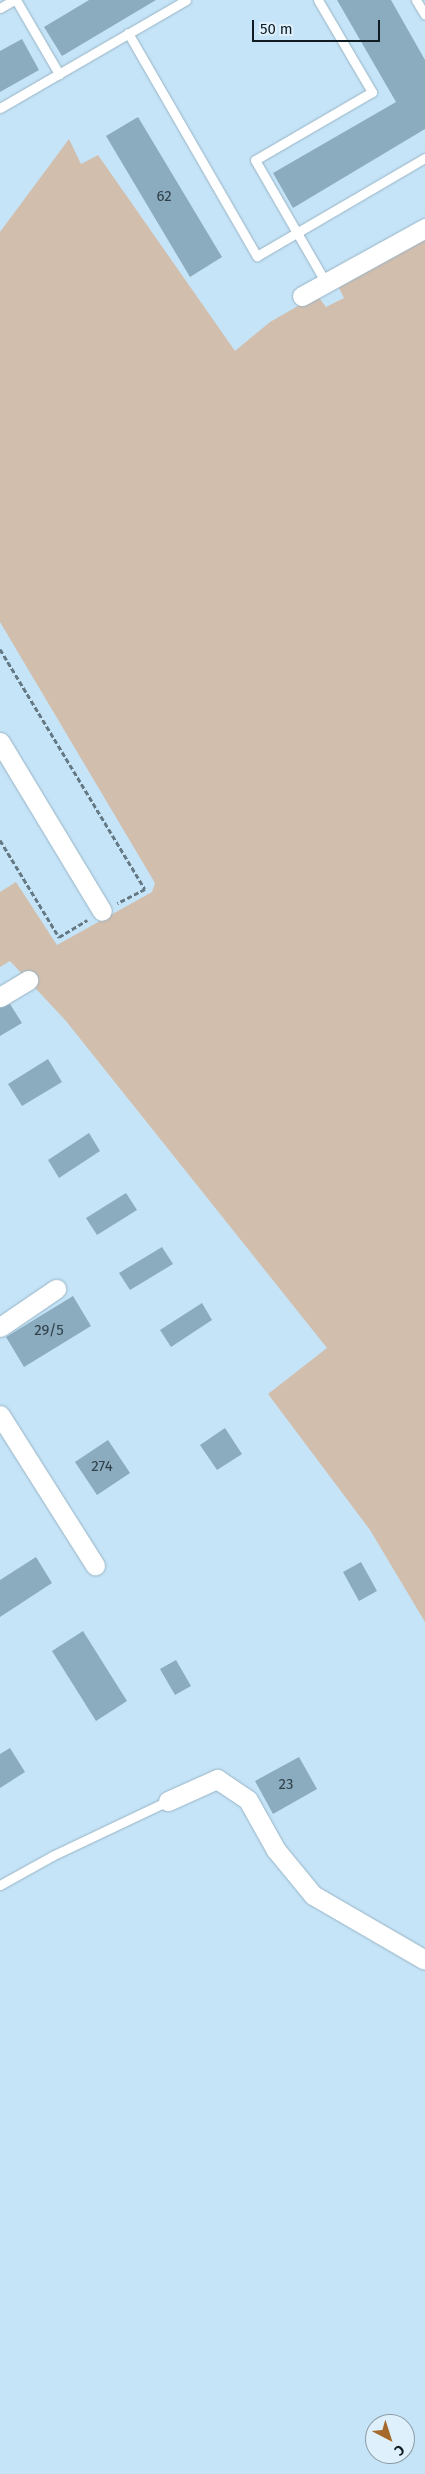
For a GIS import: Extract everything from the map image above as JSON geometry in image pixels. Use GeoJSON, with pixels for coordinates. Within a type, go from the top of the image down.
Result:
{"type":"FeatureCollection","features":[{"type":"Feature","properties":{"kind":"street"},"geometry":{"type":"LineString","coordinates":[[302,296],[425,228]]}},
{"type":"Feature","properties":{"kind":"street"},"geometry":{"type":"LineString","coordinates":[[0,742],[102,911]]}},
{"type":"Feature","properties":{"kind":"street"},"geometry":{"type":"LineString","coordinates":[[0,997],[28,980]]}},
{"type":"Feature","properties":{"kind":"street"},"geometry":{"type":"LineString","coordinates":[[0,1327],[56,1289]]}},
{"type":"Feature","properties":{"kind":"street"},"geometry":{"type":"LineString","coordinates":[[0,1415],[95,1565]]}},
{"type":"Feature","properties":{"kind":"street"},"geometry":{"type":"LineString","coordinates":[[168,1801],[217,1779],[248,1800],[276,1850],[313,1894],[425,1960]]}},
{"type":"Feature","properties":{"kind":"lane"},"geometry":{"type":"LineString","coordinates":[[0,8],[15,0],[59,74]]}},
{"type":"Feature","properties":{"kind":"lane"},"geometry":{"type":"LineString","coordinates":[[0,108],[186,0]]}},
{"type":"Feature","properties":{"kind":"lane"},"geometry":{"type":"LineString","coordinates":[[318,0],[372,92],[255,160],[326,283]]}},
{"type":"Feature","properties":{"kind":"lane"},"geometry":{"type":"LineString","coordinates":[[416,0],[425,15]]}},
{"type":"Feature","properties":{"kind":"lane"},"geometry":{"type":"LineString","coordinates":[[128,33],[257,256],[425,158]]}},
{"type":"Feature","properties":{"kind":"lane"},"geometry":{"type":"LineString","coordinates":[[0,1885],[52,1856],[168,1801]]}},
{"type":"Feature","properties":{"kind":"shaded area"},"geometry":{"type":"Polygon","coordinates":[[[69,139],[81,164],[98,155],[235,351],[270,322],[317,295],[326,307],[344,298],[337,284],[425,238],[425,1622],[370,1530],[268,1394],[327,1348],[66,1021],[10,961],[0,967],[0,892],[16,882],[57,945],[152,892],[155,883],[0,622],[0,232],[69,139]]]}},
{"type":"Feature","properties":{"kind":"building"},"geometry":{"type":"Polygon","coordinates":[[[89,0],[156,0],[62,56],[44,27],[89,0]]]}},
{"type":"Feature","properties":{"kind":"building"},"geometry":{"type":"Polygon","coordinates":[[[337,0],[391,0],[425,60],[425,129],[293,208],[273,173],[396,102],[337,0]]]}},
{"type":"Feature","properties":{"kind":"building"},"geometry":{"type":"Polygon","coordinates":[[[22,39],[39,70],[0,92],[0,51],[22,39]]]}},
{"type":"Feature","properties":{"kind":"building"},"geometry":{"type":"Polygon","coordinates":[[[138,117],[222,257],[190,277],[106,136],[138,117]]]}},
{"type":"Feature","properties":{"kind":"building"},"geometry":{"type":"Polygon","coordinates":[[[10,1004],[22,1023],[0,1036],[0,1008],[10,1004]]]}},
{"type":"Feature","properties":{"kind":"building"},"geometry":{"type":"Polygon","coordinates":[[[48,1059],[62,1082],[22,1106],[8,1084],[48,1059]]]}},
{"type":"Feature","properties":{"kind":"building"},"geometry":{"type":"Polygon","coordinates":[[[89,1133],[100,1151],[59,1178],[48,1160],[89,1133]]]}},
{"type":"Feature","properties":{"kind":"building"},"geometry":{"type":"Polygon","coordinates":[[[126,1193],[137,1210],[97,1235],[86,1218],[126,1193]]]}},
{"type":"Feature","properties":{"kind":"building"},"geometry":{"type":"Polygon","coordinates":[[[162,1247],[173,1264],[130,1290],[119,1273],[162,1247]]]}},
{"type":"Feature","properties":{"kind":"building"},"geometry":{"type":"Polygon","coordinates":[[[73,1296],[91,1326],[24,1367],[6,1337],[73,1296]]]}},
{"type":"Feature","properties":{"kind":"building"},"geometry":{"type":"Polygon","coordinates":[[[202,1303],[212,1320],[171,1347],[160,1330],[202,1303]]]}},
{"type":"Feature","properties":{"kind":"building"},"geometry":{"type":"Polygon","coordinates":[[[225,1428],[242,1454],[217,1470],[200,1445],[225,1428]]]}},
{"type":"Feature","properties":{"kind":"building"},"geometry":{"type":"Polygon","coordinates":[[[108,1440],[130,1473],[97,1495],[75,1462],[108,1440]]]}},
{"type":"Feature","properties":{"kind":"building"},"geometry":{"type":"Polygon","coordinates":[[[36,1557],[52,1583],[0,1617],[0,1580],[36,1557]]]}},
{"type":"Feature","properties":{"kind":"building"},"geometry":{"type":"Polygon","coordinates":[[[361,1562],[377,1591],[359,1601],[343,1572],[361,1562]]]}},
{"type":"Feature","properties":{"kind":"building"},"geometry":{"type":"Polygon","coordinates":[[[83,1631],[127,1701],[96,1721],[52,1651],[83,1631]]]}},
{"type":"Feature","properties":{"kind":"building"},"geometry":{"type":"Polygon","coordinates":[[[176,1660],[191,1686],[175,1695],[160,1669],[176,1660]]]}},
{"type":"Feature","properties":{"kind":"building"},"geometry":{"type":"Polygon","coordinates":[[[10,1748],[25,1772],[0,1788],[0,1754],[10,1748]]]}},
{"type":"Feature","properties":{"kind":"building"},"geometry":{"type":"Polygon","coordinates":[[[299,1757],[317,1789],[273,1814],[255,1781],[299,1757]]]}}]}
